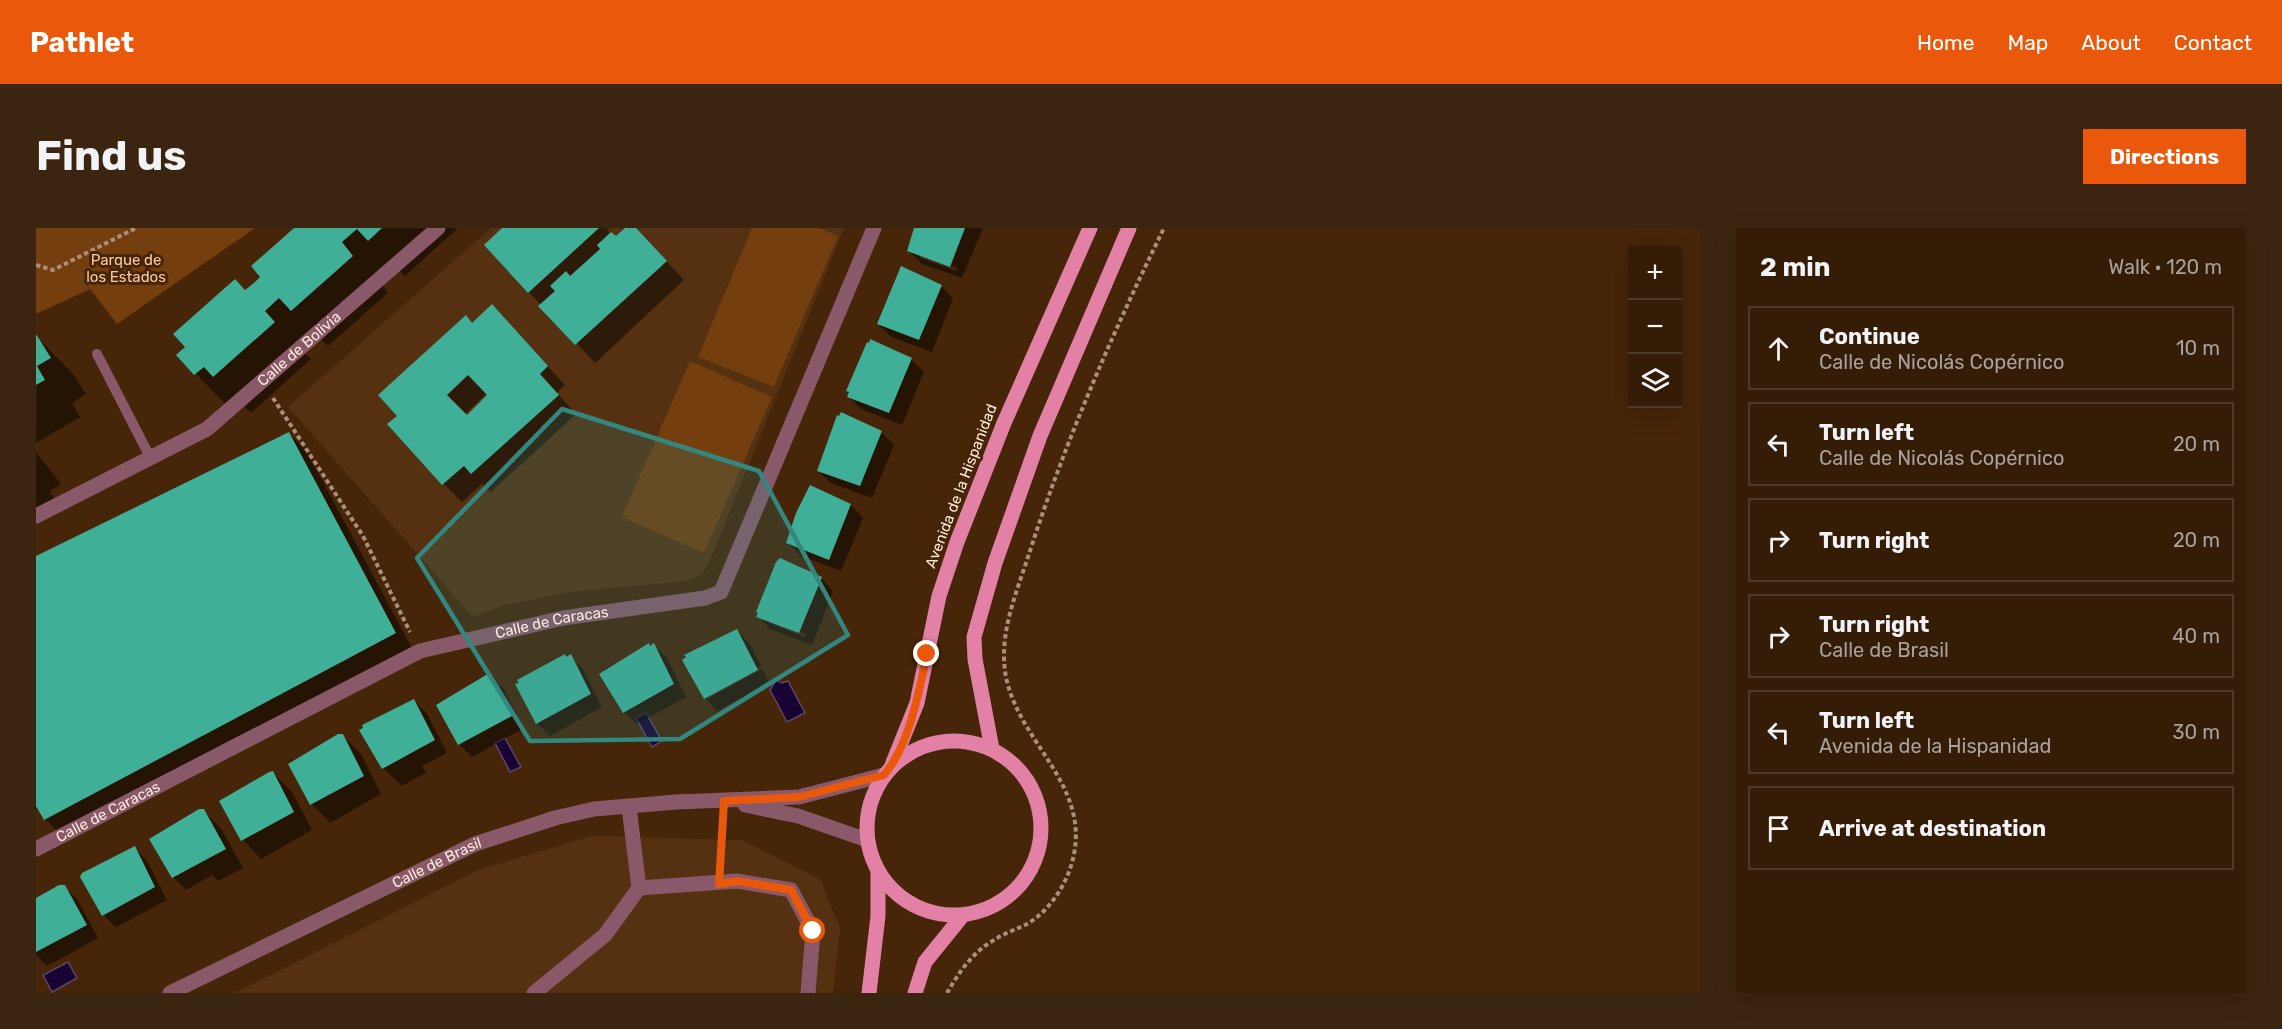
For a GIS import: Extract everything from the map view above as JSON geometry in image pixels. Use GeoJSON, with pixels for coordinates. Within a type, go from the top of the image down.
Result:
{"type":"FeatureCollection","features":[{"type":"Feature","properties":{"kind":"main road","name":"Avenida de la Hispanidad"},"geometry":{"type":"LineString","coordinates":[[888,770],[917,703],[939,596],[957,542],[1004,423],[1090,228]]}},
{"type":"Feature","properties":{"kind":"main road"},"geometry":{"type":"LineString","coordinates":[[992,749],[975,659],[974,637],[995,563],[1040,436],[1129,228]]}},
{"type":"Feature","properties":{"kind":"main road"},"geometry":{"type":"LineString","coordinates":[[939,741],[966,741],[992,749],[1015,765],[1032,788],[1040,815],[1040,843],[1031,870],[1014,892],[990,908],[963,915],[938,914],[914,905],[893,891],[878,871],[867,840],[869,805],[888,770],[914,749],[939,741]]}},
{"type":"Feature","properties":{"kind":"main road"},"geometry":{"type":"LineString","coordinates":[[868,993],[878,916],[878,871]]}},
{"type":"Feature","properties":{"kind":"main road"},"geometry":{"type":"LineString","coordinates":[[915,993],[925,962],[963,915]]}},
{"type":"Feature","properties":{"kind":"street","name":"Calle de Bolivia"},"geometry":{"type":"LineString","coordinates":[[36,516],[207,429],[263,383],[438,228]]}},
{"type":"Feature","properties":{"kind":"street","name":"Calle de Caracas"},"geometry":{"type":"LineString","coordinates":[[36,849],[420,651],[563,618],[705,598],[721,592],[874,228]]}},
{"type":"Feature","properties":{"kind":"street"},"geometry":{"type":"LineString","coordinates":[[1079,228],[1081,246]]}},
{"type":"Feature","properties":{"kind":"street","name":"Calle de Brasil"},"geometry":{"type":"LineString","coordinates":[[170,993],[475,844],[555,818],[594,809],[799,797],[888,770]]}},
{"type":"Feature","properties":{"kind":"street","name":"Calle de Brasil"},"geometry":{"type":"LineString","coordinates":[[724,801],[798,816],[867,840]]}},
{"type":"Feature","properties":{"kind":"street"},"geometry":{"type":"LineString","coordinates":[[534,993],[604,935],[639,888],[629,807]]}},
{"type":"Feature","properties":{"kind":"street"},"geometry":{"type":"LineString","coordinates":[[639,888],[737,881],[791,890],[813,931],[808,993]]}},
{"type":"Feature","properties":{"kind":"lane"},"geometry":{"type":"LineString","coordinates":[[97,354],[150,457]]}},
{"type":"Feature","properties":{"kind":"path"},"geometry":{"type":"LineString","coordinates":[[36,265],[53,270],[136,228]]}},
{"type":"Feature","properties":{"kind":"path"},"geometry":{"type":"LineString","coordinates":[[947,993],[970,960],[989,943],[1042,914],[1056,898],[1074,854],[1076,825],[1068,794],[1021,717],[1011,696],[1003,651],[1006,628],[1041,517],[1071,437],[1128,300],[1164,228]]}},
{"type":"Feature","properties":{"kind":"path"},"geometry":{"type":"LineString","coordinates":[[263,383],[363,536],[420,651]]}},
{"type":"Feature","properties":{"kind":"path"},"geometry":{"type":"LineString","coordinates":[[719,884],[724,801]]}},
{"type":"Feature","properties":{"kind":"highlighted area"},"geometry":{"type":"Polygon","coordinates":[[[562,409],[759,471],[848,635],[680,739],[530,741],[417,558],[562,409]]]}},
{"type":"Feature","properties":{"kind":"shaded area"},"geometry":{"type":"Polygon","coordinates":[[[491,228],[844,228],[714,551],[703,573],[697,577],[687,581],[569,592],[502,606],[473,617],[288,407],[491,228]]]}},
{"type":"Feature","properties":{"kind":"shaded area"},"geometry":{"type":"Polygon","coordinates":[[[776,680],[782,683],[788,681],[805,713],[787,722],[770,690],[776,680]]]}},
{"type":"Feature","properties":{"kind":"shaded area"},"geometry":{"type":"Polygon","coordinates":[[[646,713],[662,741],[652,747],[636,718],[646,713]]]}},
{"type":"Feature","properties":{"kind":"shaded area"},"geometry":{"type":"Polygon","coordinates":[[[505,738],[521,767],[510,772],[495,743],[505,738]]]}},
{"type":"Feature","properties":{"kind":"shaded area"},"geometry":{"type":"Polygon","coordinates":[[[591,836],[742,840],[820,879],[840,929],[833,993],[235,993],[478,870],[591,836]]]}},
{"type":"Feature","properties":{"kind":"shaded area"},"geometry":{"type":"Polygon","coordinates":[[[68,962],[77,978],[52,992],[43,975],[68,962]]]}},
{"type":"Feature","properties":{"kind":"green space","name":"Parque de los Estados"},"geometry":{"type":"Polygon","coordinates":[[[36,228],[255,228],[117,324],[90,289],[36,314],[36,228]]]}},
{"type":"Feature","properties":{"kind":"green space"},"geometry":{"type":"Polygon","coordinates":[[[752,228],[819,228],[838,236],[774,387],[698,357],[752,228]]]}},
{"type":"Feature","properties":{"kind":"green space"},"geometry":{"type":"Polygon","coordinates":[[[690,361],[772,397],[704,553],[622,517],[690,361]]]}},
{"type":"Feature","properties":{"kind":"building"},"geometry":{"type":"Polygon","coordinates":[[[294,228],[382,228],[368,241],[357,229],[342,242],[353,256],[291,311],[279,298],[265,311],[275,322],[213,377],[204,367],[194,375],[176,355],[185,347],[173,334],[235,279],[245,290],[254,283],[260,277],[251,266],[294,228]]]}},
{"type":"Feature","properties":{"kind":"building"},"geometry":{"type":"Polygon","coordinates":[[[502,228],[599,228],[528,293],[484,245],[502,228]]]}},
{"type":"Feature","properties":{"kind":"building"},"geometry":{"type":"Polygon","coordinates":[[[625,228],[636,228],[667,261],[575,345],[538,306],[555,291],[550,286],[566,271],[570,276],[600,249],[597,245],[611,232],[616,236],[625,228]]]}},
{"type":"Feature","properties":{"kind":"building"},"geometry":{"type":"Polygon","coordinates":[[[914,228],[965,228],[950,267],[907,251],[914,228]]]}},
{"type":"Feature","properties":{"kind":"building"},"geometry":{"type":"Polygon","coordinates":[[[901,266],[942,285],[919,340],[877,324],[901,266]]]}},
{"type":"Feature","properties":{"kind":"building"},"geometry":{"type":"Polygon","coordinates":[[[492,304],[548,366],[540,374],[559,395],[471,474],[464,466],[442,485],[387,424],[397,416],[378,395],[466,315],[472,323],[492,304]],[[468,375],[447,395],[467,415],[487,395],[468,375]]]}},
{"type":"Feature","properties":{"kind":"building"},"geometry":{"type":"Polygon","coordinates":[[[36,334],[51,358],[37,366],[45,380],[36,385],[36,334]]]}},
{"type":"Feature","properties":{"kind":"building"},"geometry":{"type":"Polygon","coordinates":[[[870,339],[912,358],[889,413],[847,397],[849,392],[846,391],[870,339]]]}},
{"type":"Feature","properties":{"kind":"building"},"geometry":{"type":"Polygon","coordinates":[[[841,412],[882,431],[860,486],[817,471],[837,415],[839,416],[841,412]]]}},
{"type":"Feature","properties":{"kind":"building"},"geometry":{"type":"Polygon","coordinates":[[[289,432],[396,633],[44,820],[36,806],[36,556],[289,432]]]}},
{"type":"Feature","properties":{"kind":"building"},"geometry":{"type":"Polygon","coordinates":[[[810,485],[851,504],[829,560],[786,543],[796,513],[810,485]]]}},
{"type":"Feature","properties":{"kind":"building"},"geometry":{"type":"Polygon","coordinates":[[[780,558],[822,577],[799,633],[756,617],[776,562],[780,558]]]}},
{"type":"Feature","properties":{"kind":"building"},"geometry":{"type":"Polygon","coordinates":[[[737,629],[758,670],[704,699],[682,660],[686,657],[684,655],[737,629]]]}},
{"type":"Feature","properties":{"kind":"building"},"geometry":{"type":"Polygon","coordinates":[[[649,643],[650,646],[654,643],[674,684],[623,713],[599,674],[649,643]]]}},
{"type":"Feature","properties":{"kind":"building"},"geometry":{"type":"Polygon","coordinates":[[[565,654],[566,657],[571,654],[591,694],[536,724],[515,684],[519,683],[517,680],[565,654]]]}},
{"type":"Feature","properties":{"kind":"building"},"geometry":{"type":"Polygon","coordinates":[[[486,675],[491,675],[512,716],[458,745],[436,705],[486,675]]]}},
{"type":"Feature","properties":{"kind":"building"},"geometry":{"type":"Polygon","coordinates":[[[414,699],[435,740],[382,769],[359,730],[363,728],[362,725],[414,699]]]}},
{"type":"Feature","properties":{"kind":"building"},"geometry":{"type":"Polygon","coordinates":[[[338,734],[343,734],[364,776],[310,805],[288,764],[338,734]]]}},
{"type":"Feature","properties":{"kind":"building"},"geometry":{"type":"Polygon","coordinates":[[[273,771],[294,812],[241,841],[219,801],[273,771]]]}},
{"type":"Feature","properties":{"kind":"building"},"geometry":{"type":"Polygon","coordinates":[[[199,809],[204,809],[226,849],[172,878],[149,839],[199,809]]]}},
{"type":"Feature","properties":{"kind":"building"},"geometry":{"type":"Polygon","coordinates":[[[135,846],[155,887],[102,916],[80,877],[82,873],[135,846]]]}},
{"type":"Feature","properties":{"kind":"building"},"geometry":{"type":"Polygon","coordinates":[[[59,885],[65,885],[87,925],[36,952],[36,898],[59,885]]]}},
{"type":"Feature","properties":{"kind":"route"},"geometry":{"type":"LineString","coordinates":[[813,931],[791,890],[737,881],[719,884],[724,801],[799,797],[884,775],[892,765],[917,703],[927,654]]}}]}
